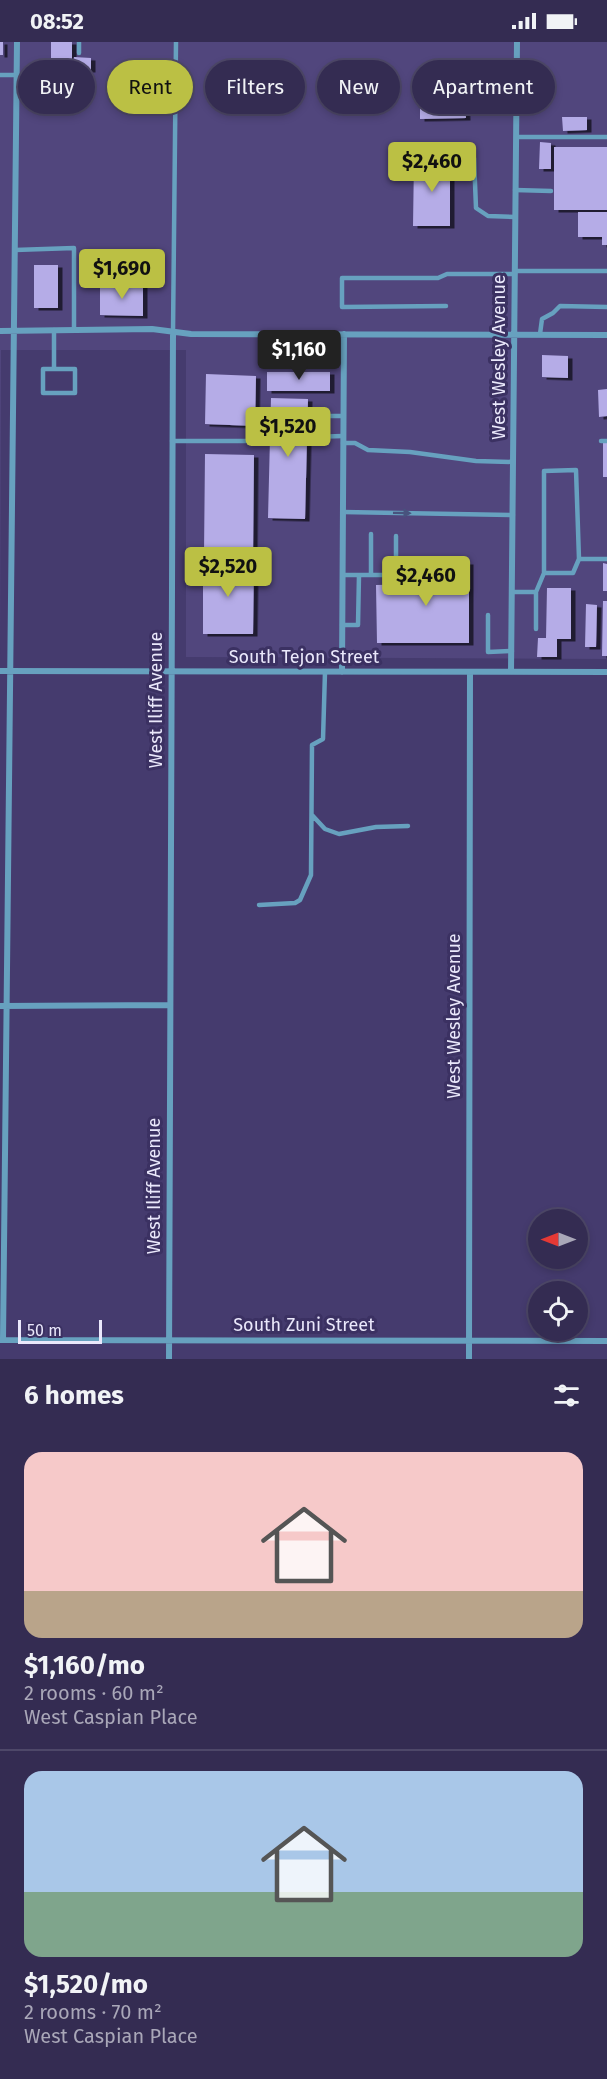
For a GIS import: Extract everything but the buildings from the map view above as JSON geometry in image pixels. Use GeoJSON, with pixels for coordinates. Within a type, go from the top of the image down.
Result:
{"type":"FeatureCollection","features":[{"type":"Feature","properties":{"kind":"street"},"geometry":{"type":"LineString","coordinates":[[2,1340],[4,1006],[11,671],[17,42]]}},
{"type":"Feature","properties":{"kind":"street","name":"West Wesley Avenue"},"geometry":{"type":"LineString","coordinates":[[512,672],[517,42]]}},
{"type":"Feature","properties":{"kind":"street"},"geometry":{"type":"LineString","coordinates":[[0,331],[152,329],[191,334],[607,335]]}},
{"type":"Feature","properties":{"kind":"street","name":"West Iliff Avenue"},"geometry":{"type":"LineString","coordinates":[[169,1359],[173,332]]}},
{"type":"Feature","properties":{"kind":"street"},"geometry":{"type":"LineString","coordinates":[[342,672],[344,334]]}},
{"type":"Feature","properties":{"kind":"street","name":"South Tejon Street"},"geometry":{"type":"LineString","coordinates":[[0,671],[607,672]]}},
{"type":"Feature","properties":{"kind":"street","name":"West Wesley Avenue"},"geometry":{"type":"LineString","coordinates":[[469,1359],[470,672]]}},
{"type":"Feature","properties":{"kind":"street"},"geometry":{"type":"LineString","coordinates":[[4,1006],[170,1005]]}},
{"type":"Feature","properties":{"kind":"street","name":"South Zuni Street"},"geometry":{"type":"LineString","coordinates":[[2,1340],[607,1341]]}},
{"type":"Feature","properties":{"kind":"lane"},"geometry":{"type":"LineString","coordinates":[[79,42],[79,53]]}},
{"type":"Feature","properties":{"kind":"lane","name":"West Iliff Avenue"},"geometry":{"type":"LineString","coordinates":[[173,332],[176,42]]}},
{"type":"Feature","properties":{"kind":"lane"},"geometry":{"type":"LineString","coordinates":[[0,75],[16,75]]}},
{"type":"Feature","properties":{"kind":"lane"},"geometry":{"type":"LineString","coordinates":[[516,137],[607,137]]}},
{"type":"Feature","properties":{"kind":"lane"},"geometry":{"type":"LineString","coordinates":[[474,158],[476,208],[488,216],[515,217]]}},
{"type":"Feature","properties":{"kind":"lane"},"geometry":{"type":"LineString","coordinates":[[515,190],[551,191]]}},
{"type":"Feature","properties":{"kind":"lane"},"geometry":{"type":"LineString","coordinates":[[15,250],[74,248],[74,330]]}},
{"type":"Feature","properties":{"kind":"lane"},"geometry":{"type":"LineString","coordinates":[[447,306],[342,307],[342,278],[438,278],[447,274],[607,271]]}},
{"type":"Feature","properties":{"kind":"lane"},"geometry":{"type":"LineString","coordinates":[[540,334],[542,319],[554,313],[560,306],[607,307]]}},
{"type":"Feature","properties":{"kind":"lane"},"geometry":{"type":"LineString","coordinates":[[54,330],[54,369]]}},
{"type":"Feature","properties":{"kind":"lane"},"geometry":{"type":"LineString","coordinates":[[43,369],[54,369],[75,369],[75,393],[43,393],[43,369]]}},
{"type":"Feature","properties":{"kind":"lane"},"geometry":{"type":"LineString","coordinates":[[310,416],[344,416]]}},
{"type":"Feature","properties":{"kind":"lane"},"geometry":{"type":"LineString","coordinates":[[310,436],[343,440],[368,450],[410,452],[476,461],[513,462]]}},
{"type":"Feature","properties":{"kind":"lane"},"geometry":{"type":"LineString","coordinates":[[172,441],[246,441]]}},
{"type":"Feature","properties":{"kind":"lane"},"geometry":{"type":"LineString","coordinates":[[536,629],[536,592],[544,573],[544,471],[576,470],[579,558],[573,573],[544,573]]}},
{"type":"Feature","properties":{"kind":"lane"},"geometry":{"type":"LineString","coordinates":[[343,512],[513,515]]}},
{"type":"Feature","properties":{"kind":"lane"},"geometry":{"type":"LineString","coordinates":[[371,534],[371,575]]}},
{"type":"Feature","properties":{"kind":"lane"},"geometry":{"type":"LineString","coordinates":[[343,575],[396,575],[396,536]]}},
{"type":"Feature","properties":{"kind":"lane"},"geometry":{"type":"LineString","coordinates":[[579,558],[607,559]]}},
{"type":"Feature","properties":{"kind":"lane"},"geometry":{"type":"LineString","coordinates":[[342,625],[358,625],[359,575]]}},
{"type":"Feature","properties":{"kind":"lane"},"geometry":{"type":"LineString","coordinates":[[512,592],[536,592]]}},
{"type":"Feature","properties":{"kind":"lane"},"geometry":{"type":"LineString","coordinates":[[488,615],[488,651],[512,651]]}},
{"type":"Feature","properties":{"kind":"lane"},"geometry":{"type":"LineString","coordinates":[[259,905],[295,903],[300,900],[311,875],[312,745],[323,739],[325,672]]}},
{"type":"Feature","properties":{"kind":"lane"},"geometry":{"type":"LineString","coordinates":[[312,814],[325,829],[339,834],[376,827],[408,826]]}},
{"type":"Feature","properties":{"kind":"shaded area"},"geometry":{"type":"Polygon","coordinates":[[[0,42],[607,42],[607,659],[186,657],[186,350],[1,350],[0,659],[0,42]]]}}]}
